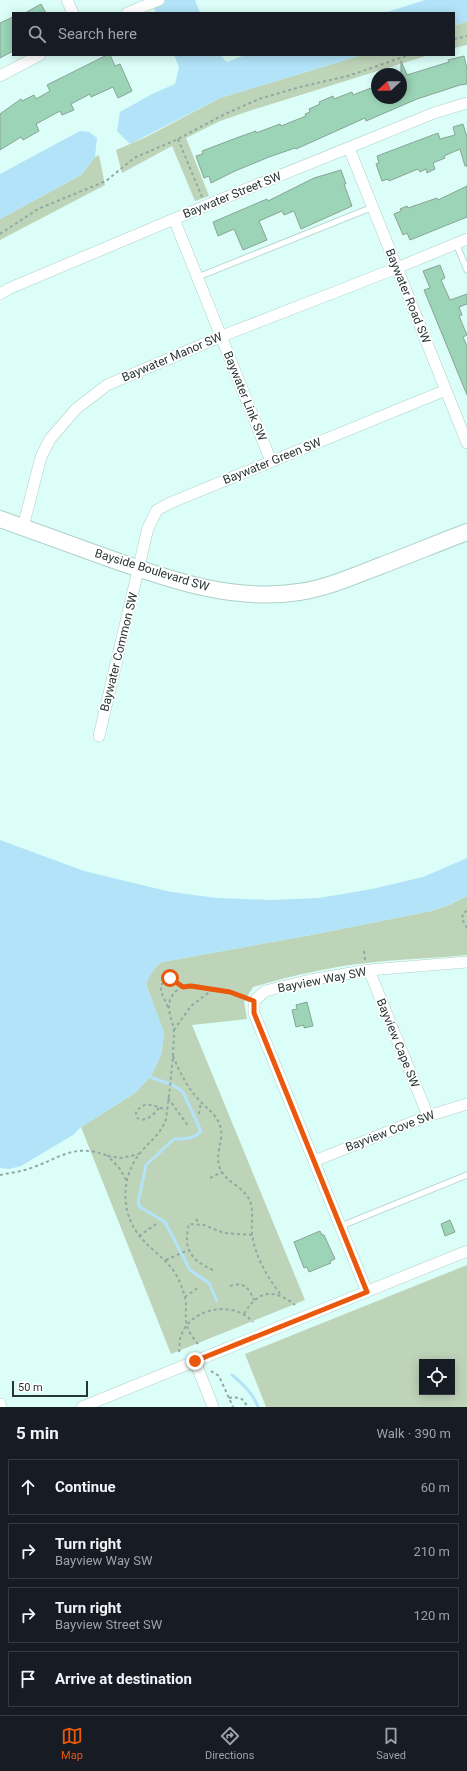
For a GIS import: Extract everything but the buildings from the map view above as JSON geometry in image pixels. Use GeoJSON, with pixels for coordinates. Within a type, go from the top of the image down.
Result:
{"type":"FeatureCollection","features":[{"type":"Feature","properties":{"kind":"street"},"geometry":{"type":"LineString","coordinates":[[67,0],[73,12]]}},
{"type":"Feature","properties":{"kind":"street"},"geometry":{"type":"LineString","coordinates":[[129,12],[159,0]]}},
{"type":"Feature","properties":{"kind":"street"},"geometry":{"type":"LineString","coordinates":[[0,76],[38,56]]}},
{"type":"Feature","properties":{"kind":"street","name":"Baywater Street SW"},"geometry":{"type":"LineString","coordinates":[[0,294],[8,289],[205,206],[434,114],[467,103]]}},
{"type":"Feature","properties":{"kind":"street","name":"Baywater Road SW"},"geometry":{"type":"LineString","coordinates":[[349,148],[467,443]]}},
{"type":"Feature","properties":{"kind":"street","name":"Baywater Link SW"},"geometry":{"type":"LineString","coordinates":[[174,219],[271,461]]}},
{"type":"Feature","properties":{"kind":"street","name":"Baywater Manor SW"},"geometry":{"type":"LineString","coordinates":[[24,527],[41,457],[50,439],[76,409],[106,385],[222,336],[467,239]]}},
{"type":"Feature","properties":{"kind":"street","name":"Baywater Green SW"},"geometry":{"type":"LineString","coordinates":[[139,569],[148,528],[157,510],[170,503],[271,461],[446,390]]}},
{"type":"Feature","properties":{"kind":"street","name":"Bayside Boulevard SW"},"geometry":{"type":"LineString","coordinates":[[0,519],[139,569],[202,588],[235,593],[267,595],[300,592],[326,585],[357,575],[467,532]]}},
{"type":"Feature","properties":{"kind":"street","name":"Baywater Common SW"},"geometry":{"type":"LineString","coordinates":[[99,736],[139,569]]}},
{"type":"Feature","properties":{"kind":"street","name":"Bayview Way SW"},"geometry":{"type":"LineString","coordinates":[[254,1001],[265,991],[367,966],[467,962]]}},
{"type":"Feature","properties":{"kind":"street","name":"Bayview Cape SW"},"geometry":{"type":"LineString","coordinates":[[367,966],[428,1116]]}},
{"type":"Feature","properties":{"kind":"street"},"geometry":{"type":"LineString","coordinates":[[254,1001],[254,1013],[367,1292]]}},
{"type":"Feature","properties":{"kind":"street","name":"Bayview Cove SW"},"geometry":{"type":"LineString","coordinates":[[314,1161],[428,1116],[467,1104]]}},
{"type":"Feature","properties":{"kind":"street"},"geometry":{"type":"LineString","coordinates":[[82,1407],[467,1251]]}},
{"type":"Feature","properties":{"kind":"street"},"geometry":{"type":"LineString","coordinates":[[195,1361],[213,1407]]}},
{"type":"Feature","properties":{"kind":"lane"},"geometry":{"type":"LineString","coordinates":[[198,277],[373,207]]}},
{"type":"Feature","properties":{"kind":"lane"},"geometry":{"type":"LineString","coordinates":[[456,243],[467,270]]}},
{"type":"Feature","properties":{"kind":"lane"},"geometry":{"type":"LineString","coordinates":[[341,1226],[467,1175]]}},
{"type":"Feature","properties":{"kind":"path"},"geometry":{"type":"LineString","coordinates":[[455,39],[467,36]]}},
{"type":"Feature","properties":{"kind":"path"},"geometry":{"type":"LineString","coordinates":[[0,234],[38,209],[106,181],[134,158],[178,139],[223,115],[259,99],[348,76],[405,56]]}},
{"type":"Feature","properties":{"kind":"path"},"geometry":{"type":"LineString","coordinates":[[178,139],[205,206]]}},
{"type":"Feature","properties":{"kind":"path"},"geometry":{"type":"LineString","coordinates":[[467,911],[463,913],[462,919],[467,928]]}},
{"type":"Feature","properties":{"kind":"path"},"geometry":{"type":"LineString","coordinates":[[364,951],[367,966]]}},
{"type":"Feature","properties":{"kind":"path"},"geometry":{"type":"LineString","coordinates":[[198,1344],[187,1326],[185,1297],[175,1272],[166,1260],[155,1252],[139,1236],[128,1217],[125,1201],[126,1182],[130,1169],[140,1154],[157,1137],[163,1127],[167,1109],[173,1056],[174,1030],[169,1008],[161,992],[161,985],[170,978],[183,987],[237,994],[254,1001]]}},
{"type":"Feature","properties":{"kind":"path"},"geometry":{"type":"LineString","coordinates":[[169,1008],[170,1000],[174,993],[183,987]]}},
{"type":"Feature","properties":{"kind":"path"},"geometry":{"type":"LineString","coordinates":[[174,1030],[191,1006],[212,990]]}},
{"type":"Feature","properties":{"kind":"path"},"geometry":{"type":"LineString","coordinates":[[173,1056],[188,1086],[219,1122],[222,1139],[218,1158],[219,1166],[222,1172],[239,1186],[250,1201],[252,1235],[259,1258],[272,1284],[280,1295],[295,1305]]}},
{"type":"Feature","properties":{"kind":"path"},"geometry":{"type":"LineString","coordinates":[[168,1098],[189,1127]]}},
{"type":"Feature","properties":{"kind":"path"},"geometry":{"type":"LineString","coordinates":[[199,1114],[201,1102]]}},
{"type":"Feature","properties":{"kind":"path"},"geometry":{"type":"LineString","coordinates":[[160,1108],[146,1120],[140,1120],[136,1117],[136,1112],[140,1106],[146,1104],[152,1104],[160,1108],[167,1109]]}},
{"type":"Feature","properties":{"kind":"path"},"geometry":{"type":"LineString","coordinates":[[0,1175],[28,1169],[71,1152],[95,1151],[108,1156],[121,1158],[140,1154]]}},
{"type":"Feature","properties":{"kind":"path"},"geometry":{"type":"LineString","coordinates":[[108,1156],[120,1169],[126,1182]]}},
{"type":"Feature","properties":{"kind":"path"},"geometry":{"type":"LineString","coordinates":[[210,1178],[222,1172]]}},
{"type":"Feature","properties":{"kind":"path"},"geometry":{"type":"LineString","coordinates":[[196,1219],[199,1224]]}},
{"type":"Feature","properties":{"kind":"path"},"geometry":{"type":"LineString","coordinates":[[139,1236],[156,1224]]}},
{"type":"Feature","properties":{"kind":"path"},"geometry":{"type":"LineString","coordinates":[[213,1270],[196,1260],[188,1250],[186,1235],[189,1224],[199,1224],[224,1234],[252,1235]]}},
{"type":"Feature","properties":{"kind":"path"},"geometry":{"type":"LineString","coordinates":[[166,1260],[188,1250]]}},
{"type":"Feature","properties":{"kind":"path"},"geometry":{"type":"LineString","coordinates":[[230,1286],[239,1284],[245,1285],[249,1289],[254,1300]]}},
{"type":"Feature","properties":{"kind":"path"},"geometry":{"type":"LineString","coordinates":[[185,1297],[199,1287]]}},
{"type":"Feature","properties":{"kind":"path"},"geometry":{"type":"LineString","coordinates":[[244,1314],[254,1300],[265,1295],[280,1295]]}},
{"type":"Feature","properties":{"kind":"path"},"geometry":{"type":"LineString","coordinates":[[180,1352],[180,1339],[187,1326],[193,1319],[213,1310],[228,1309],[244,1314],[253,1322]]}},
{"type":"Feature","properties":{"kind":"path"},"geometry":{"type":"LineString","coordinates":[[211,1371],[220,1376],[232,1407]]}},
{"type":"Feature","properties":{"kind":"path"},"geometry":{"type":"LineString","coordinates":[[229,1398],[234,1397],[242,1399],[248,1407]]}},
{"type":"Feature","properties":{"kind":"green space"},"geometry":{"type":"Polygon","coordinates":[[[467,21],[467,45],[455,48],[455,26],[467,21]]]}},
{"type":"Feature","properties":{"kind":"green space"},"geometry":{"type":"Polygon","coordinates":[[[359,56],[426,56],[387,68],[371,68],[371,73],[220,121],[186,138],[209,196],[195,201],[172,146],[122,173],[116,150],[146,137],[220,98],[359,56]]]}},
{"type":"Feature","properties":{"kind":"green space"},"geometry":{"type":"Polygon","coordinates":[[[99,155],[105,185],[0,240],[0,219],[81,175],[95,157],[99,155]]]}},
{"type":"Feature","properties":{"kind":"green space"},"geometry":{"type":"Polygon","coordinates":[[[467,896],[467,955],[360,964],[283,979],[253,987],[244,1002],[247,1019],[192,1025],[305,1300],[171,1354],[81,1127],[135,1093],[151,1076],[161,1055],[164,1033],[146,984],[152,972],[162,962],[311,935],[431,911],[449,905],[467,896]]]}},
{"type":"Feature","properties":{"kind":"green space"},"geometry":{"type":"Polygon","coordinates":[[[467,1265],[467,1407],[266,1407],[245,1354],[467,1265]]]}},
{"type":"Feature","properties":{"kind":"water"},"geometry":{"type":"Polygon","coordinates":[[[150,0],[195,0],[200,12],[156,12],[150,0]]]}},
{"type":"Feature","properties":{"kind":"water"},"geometry":{"type":"Polygon","coordinates":[[[425,0],[467,0],[467,21],[455,26],[455,12],[387,12],[425,0]]]}},
{"type":"Feature","properties":{"kind":"water"},"geometry":{"type":"Polygon","coordinates":[[[174,56],[221,56],[227,62],[242,56],[359,56],[220,98],[130,144],[117,131],[120,112],[152,94],[175,84],[179,67],[174,56]]]}},
{"type":"Feature","properties":{"kind":"water"},"geometry":{"type":"Polygon","coordinates":[[[80,131],[89,132],[97,138],[95,157],[81,175],[0,219],[0,174],[80,131]]]}},
{"type":"Feature","properties":{"kind":"water"},"geometry":{"type":"Polygon","coordinates":[[[0,840],[84,871],[171,892],[217,898],[271,900],[319,898],[372,889],[423,877],[467,858],[467,896],[449,905],[431,911],[311,935],[162,962],[154,969],[146,984],[164,1033],[161,1055],[151,1076],[135,1093],[81,1127],[73,1135],[21,1166],[9,1169],[0,1168],[0,840]]]}},
{"type":"Feature","properties":{"kind":"waterway"},"geometry":{"type":"LineString","coordinates":[[147,1076],[173,1085],[183,1092],[201,1131],[198,1134],[186,1139],[174,1139],[146,1165],[138,1203],[140,1207],[165,1222],[190,1270],[209,1283],[217,1301]]}},
{"type":"Feature","properties":{"kind":"waterway"},"geometry":{"type":"LineString","coordinates":[[232,1375],[244,1385],[258,1407]]}},
{"type":"Feature","properties":{"kind":"route"},"geometry":{"type":"LineString","coordinates":[[170,978],[175,980],[183,987],[191,986],[230,992],[254,1001],[254,1013],[367,1292],[195,1361]]}}]}
